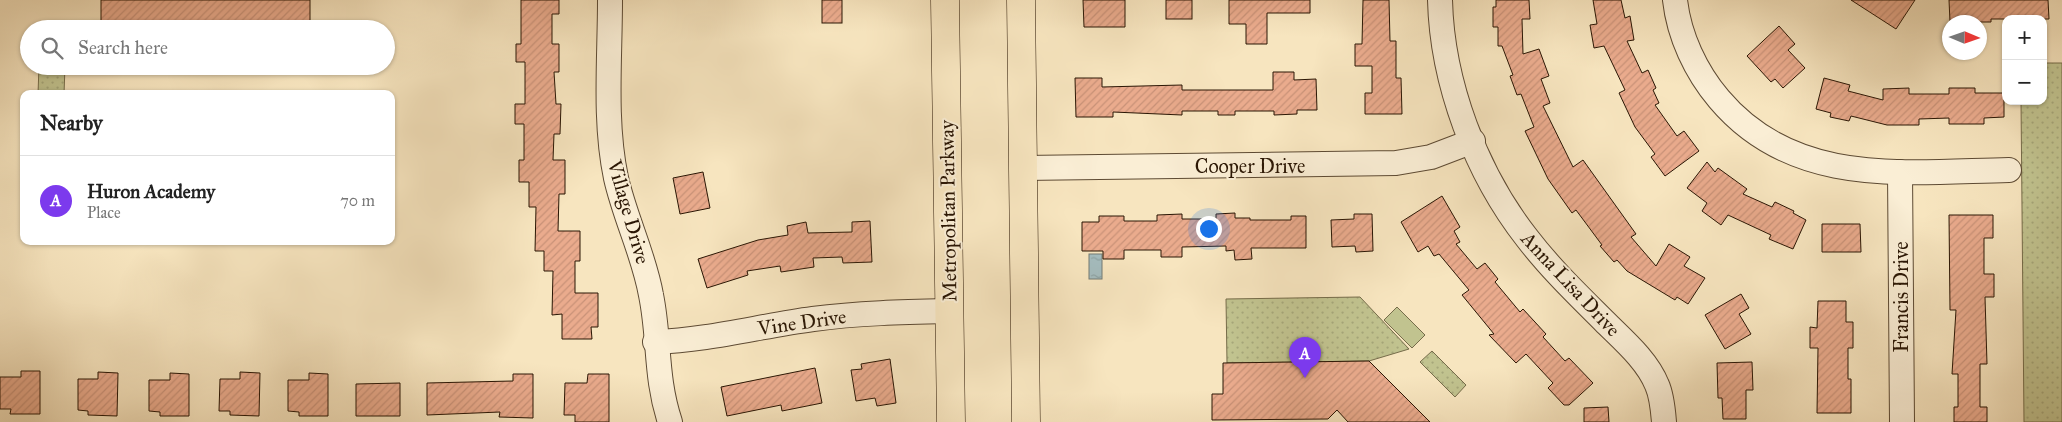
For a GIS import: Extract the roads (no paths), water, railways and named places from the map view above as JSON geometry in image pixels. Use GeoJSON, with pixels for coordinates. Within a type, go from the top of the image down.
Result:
{"type":"FeatureCollection","features":[{"type":"Feature","properties":{"kind":"main road","name":"Metropolitan Parkway"},"geometry":{"type":"LineString","coordinates":[[945,0],[953,419]]}},
{"type":"Feature","properties":{"kind":"main road"},"geometry":{"type":"LineString","coordinates":[[1021,0],[1026,422]]}},
{"type":"Feature","properties":{"kind":"street","name":"Village Drive"},"geometry":{"type":"LineString","coordinates":[[610,0],[612,157],[623,202],[649,284],[660,386],[670,422]]}},
{"type":"Feature","properties":{"kind":"street","name":"Anna Lisa Drive"},"geometry":{"type":"LineString","coordinates":[[1440,0],[1454,87],[1473,141],[1495,192],[1527,239],[1554,271],[1626,342],[1647,368],[1657,385],[1664,422]]}},
{"type":"Feature","properties":{"kind":"street"},"geometry":{"type":"LineString","coordinates":[[1675,0],[1682,32],[1706,84],[1743,125],[1778,148],[1825,165],[1850,170],[1900,172],[2009,170]]}},
{"type":"Feature","properties":{"kind":"street","name":"Cooper Drive"},"geometry":{"type":"LineString","coordinates":[[1023,168],[1388,164],[1431,157],[1473,141]]}},
{"type":"Feature","properties":{"kind":"street","name":"Francis Drive"},"geometry":{"type":"LineString","coordinates":[[1900,172],[1902,422]]}},
{"type":"Feature","properties":{"kind":"street","name":"Vine Drive"},"geometry":{"type":"LineString","coordinates":[[655,342],[698,340],[744,330],[843,315],[950,311]]}},
{"type":"Feature","properties":{"kind":"water"},"geometry":{"type":"Polygon","coordinates":[[[1089,254],[1102,254],[1102,279],[1089,279],[1089,254]]]}},
{"type":"Feature","properties":{"kind":"place","name":"Huron Academy"},"geometry":{"type":"Point","coordinates":[1305,378]}}]}
